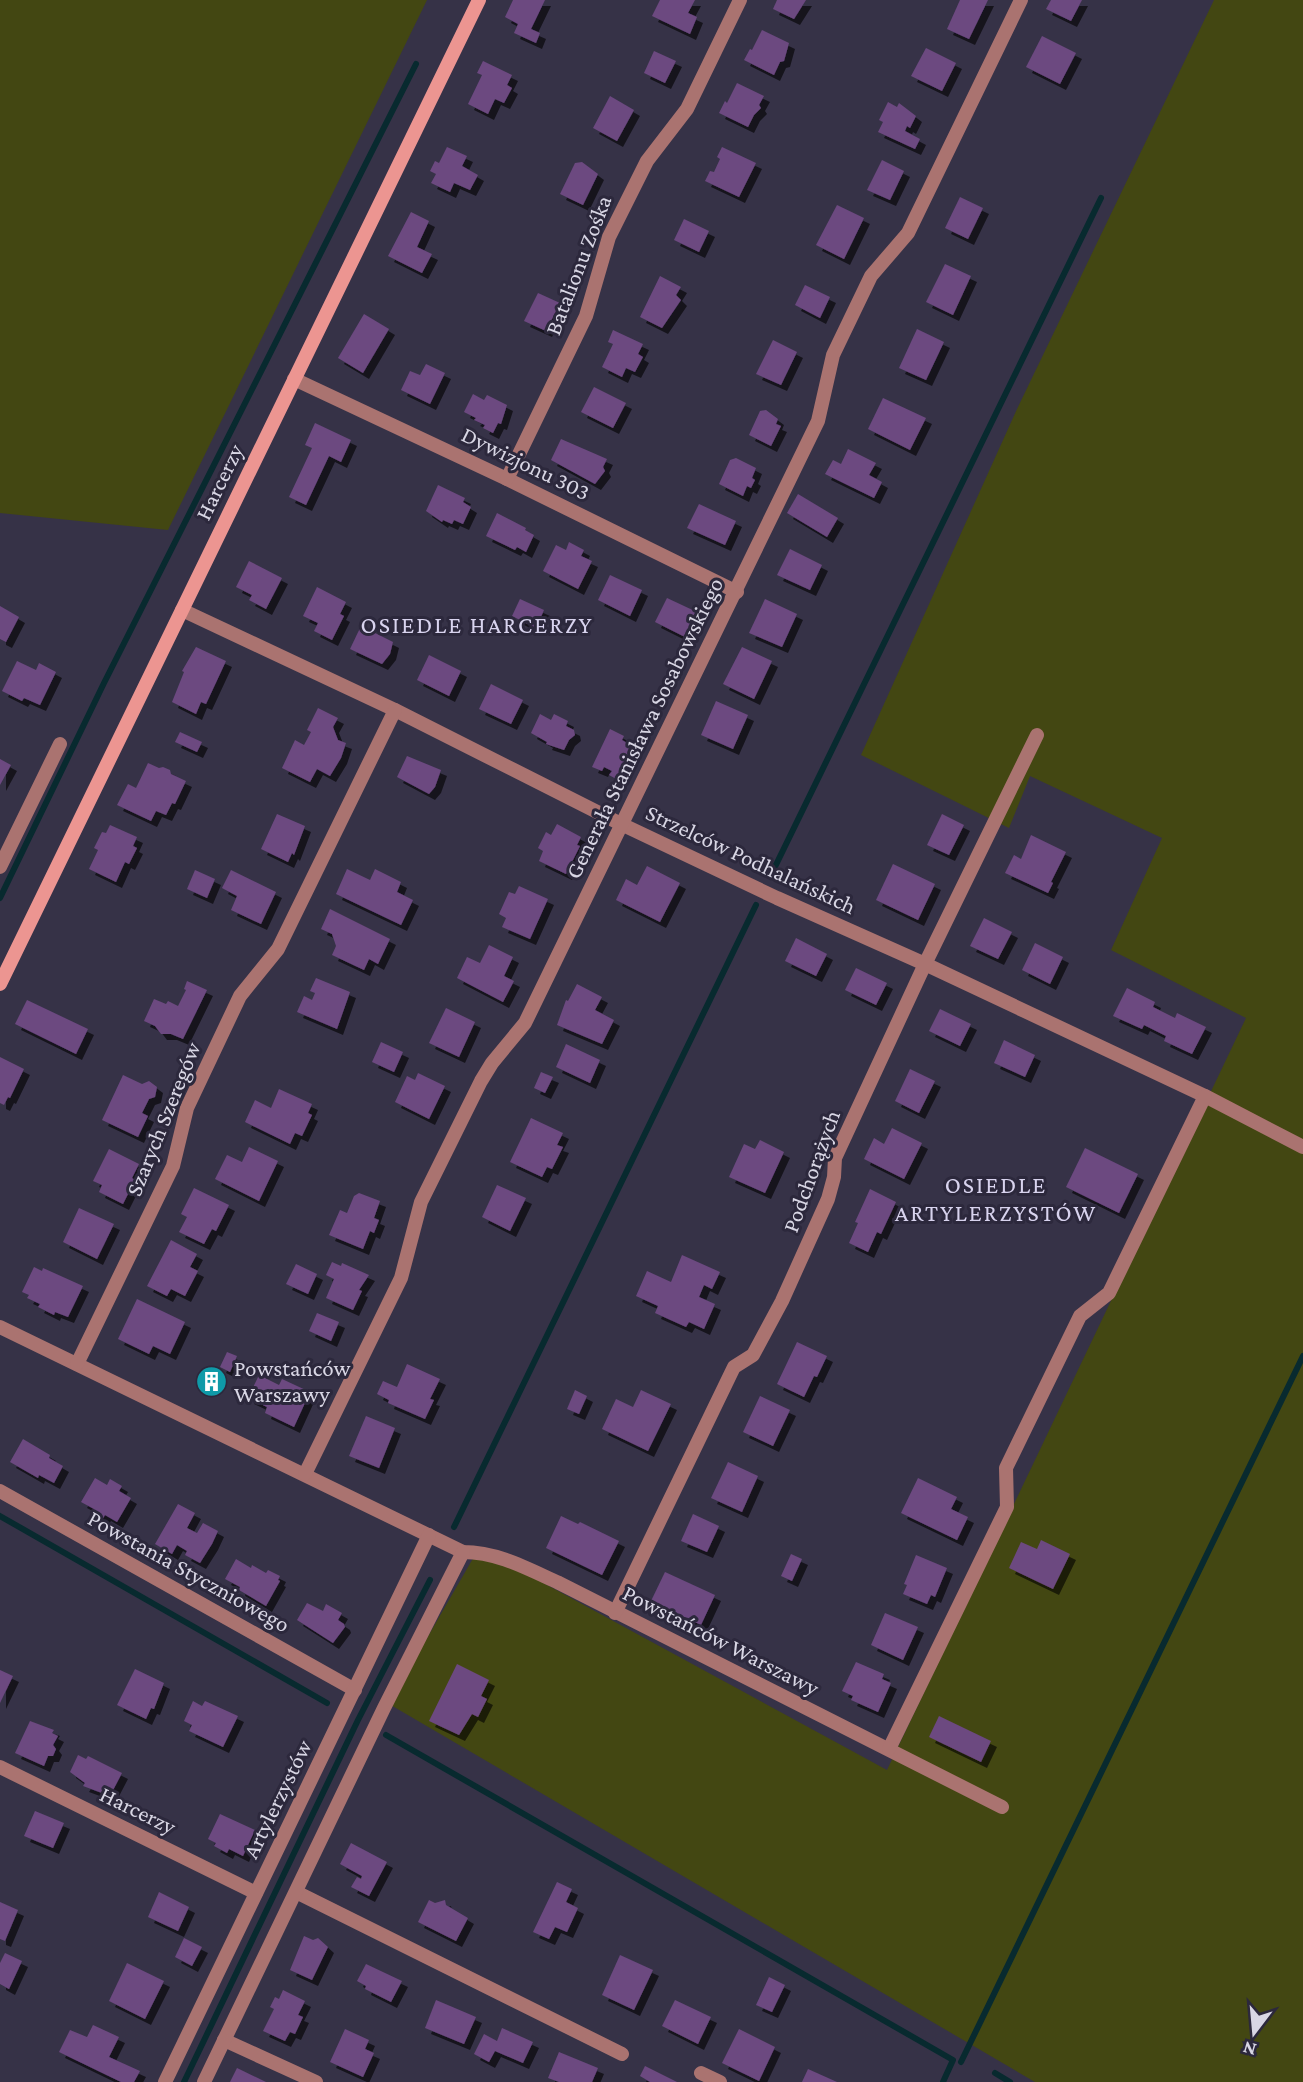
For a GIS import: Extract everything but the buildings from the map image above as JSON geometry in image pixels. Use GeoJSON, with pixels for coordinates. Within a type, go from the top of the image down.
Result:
{"type":"FeatureCollection","features":[{"type":"Feature","properties":{"kind":"street","name":"Harcerzy"},"geometry":{"type":"LineString","coordinates":[[0,984],[479,0]]}},
{"type":"Feature","properties":{"kind":"street","name":"Batalionu Zośka"},"geometry":{"type":"LineString","coordinates":[[508,479],[586,316],[609,237],[647,161],[687,109],[740,0]]}},
{"type":"Feature","properties":{"kind":"street","name":"Generała Stanisława Sosabowskiego"},"geometry":{"type":"LineString","coordinates":[[305,1474],[401,1278],[415,1224],[433,1178],[481,1081],[492,1063],[525,1023],[818,421],[833,355],[871,276],[908,233],[1021,0]]}},
{"type":"Feature","properties":{"kind":"street","name":"Dywizjonu 303"},"geometry":{"type":"LineString","coordinates":[[295,379],[508,479],[737,592]]}},
{"type":"Feature","properties":{"kind":"street","name":"Strzelców Podhalańskich"},"geometry":{"type":"LineString","coordinates":[[181,610],[395,709],[621,824],[1205,1096],[1303,1147]]}},
{"type":"Feature","properties":{"kind":"street","name":"Szarych Szeregów"},"geometry":{"type":"LineString","coordinates":[[77,1364],[173,1166],[187,1108],[240,996],[278,949],[395,709]]}},
{"type":"Feature","properties":{"kind":"street","name":"Podchorążych"},"geometry":{"type":"LineString","coordinates":[[615,1613],[734,1367],[753,1355],[782,1301],[828,1199],[834,1177],[835,1158],[925,964],[1037,735]]}},
{"type":"Feature","properties":{"kind":"street"},"geometry":{"type":"LineString","coordinates":[[0,867],[60,744]]}},
{"type":"Feature","properties":{"kind":"street"},"geometry":{"type":"LineString","coordinates":[[889,1749],[1007,1507],[1006,1468],[1080,1316],[1110,1293],[1205,1096]]}},
{"type":"Feature","properties":{"kind":"street","name":"Powstańców Warszawy"},"geometry":{"type":"LineString","coordinates":[[0,1327],[463,1552],[477,1552],[505,1559],[1002,1807]]}},
{"type":"Feature","properties":{"kind":"street","name":"Powstania Styczniowego"},"geometry":{"type":"LineString","coordinates":[[0,1491],[355,1690]]}},
{"type":"Feature","properties":{"kind":"street","name":"Artylerzystów"},"geometry":{"type":"LineString","coordinates":[[165,2082],[429,1535]]}},
{"type":"Feature","properties":{"kind":"street"},"geometry":{"type":"LineString","coordinates":[[204,2082],[384,1708],[463,1552]]}},
{"type":"Feature","properties":{"kind":"street","name":"Harcerzy"},"geometry":{"type":"LineString","coordinates":[[0,1767],[257,1893]]}},
{"type":"Feature","properties":{"kind":"street"},"geometry":{"type":"LineString","coordinates":[[296,1892],[622,2054]]}},
{"type":"Feature","properties":{"kind":"street"},"geometry":{"type":"LineString","coordinates":[[224,2040],[316,2082]]}},
{"type":"Feature","properties":{"kind":"street"},"geometry":{"type":"LineString","coordinates":[[701,2073],[720,2082]]}},
{"type":"Feature","properties":{"kind":"green space"},"geometry":{"type":"Polygon","coordinates":[[[0,0],[427,0],[168,530],[0,513],[0,0]]]}},
{"type":"Feature","properties":{"kind":"green space"},"geometry":{"type":"Polygon","coordinates":[[[1214,0],[1303,0],[1303,2082],[1035,2082],[389,1704],[479,1548],[887,1770],[1246,1018],[1111,950],[1162,838],[1030,776],[1009,828],[861,755],[1017,409],[1214,0]]]}},
{"type":"Feature","properties":{"kind":"waterway"},"geometry":{"type":"LineString","coordinates":[[0,898],[104,683],[416,64]]}},
{"type":"Feature","properties":{"kind":"waterway"},"geometry":{"type":"LineString","coordinates":[[771,875],[1101,198]]}},
{"type":"Feature","properties":{"kind":"waterway"},"geometry":{"type":"LineString","coordinates":[[454,1527],[756,905]]}},
{"type":"Feature","properties":{"kind":"waterway"},"geometry":{"type":"LineString","coordinates":[[961,2062],[1303,1356]]}},
{"type":"Feature","properties":{"kind":"waterway"},"geometry":{"type":"LineString","coordinates":[[0,1516],[327,1703]]}},
{"type":"Feature","properties":{"kind":"waterway"},"geometry":{"type":"LineString","coordinates":[[184,2082],[358,1720],[430,1580]]}},
{"type":"Feature","properties":{"kind":"waterway"},"geometry":{"type":"LineString","coordinates":[[386,1735],[953,2060],[943,2082]]}},
{"type":"Feature","properties":{"kind":"waterway"},"geometry":{"type":"LineString","coordinates":[[995,2073],[1010,2082]]}},
{"type":"Feature","properties":{"kind":"place","name":"Powstańców Warszawy"},"geometry":{"type":"Point","coordinates":[211,1381]}},
{"type":"Feature","properties":{"kind":"district","name":"OSIEDLE HARCERZY"},"geometry":{"type":"Point","coordinates":[477,625]}},
{"type":"Feature","properties":{"kind":"district","name":"OSIEDLE ARTYLERZYSTÓW"},"geometry":{"type":"Point","coordinates":[996,1199]}}]}
